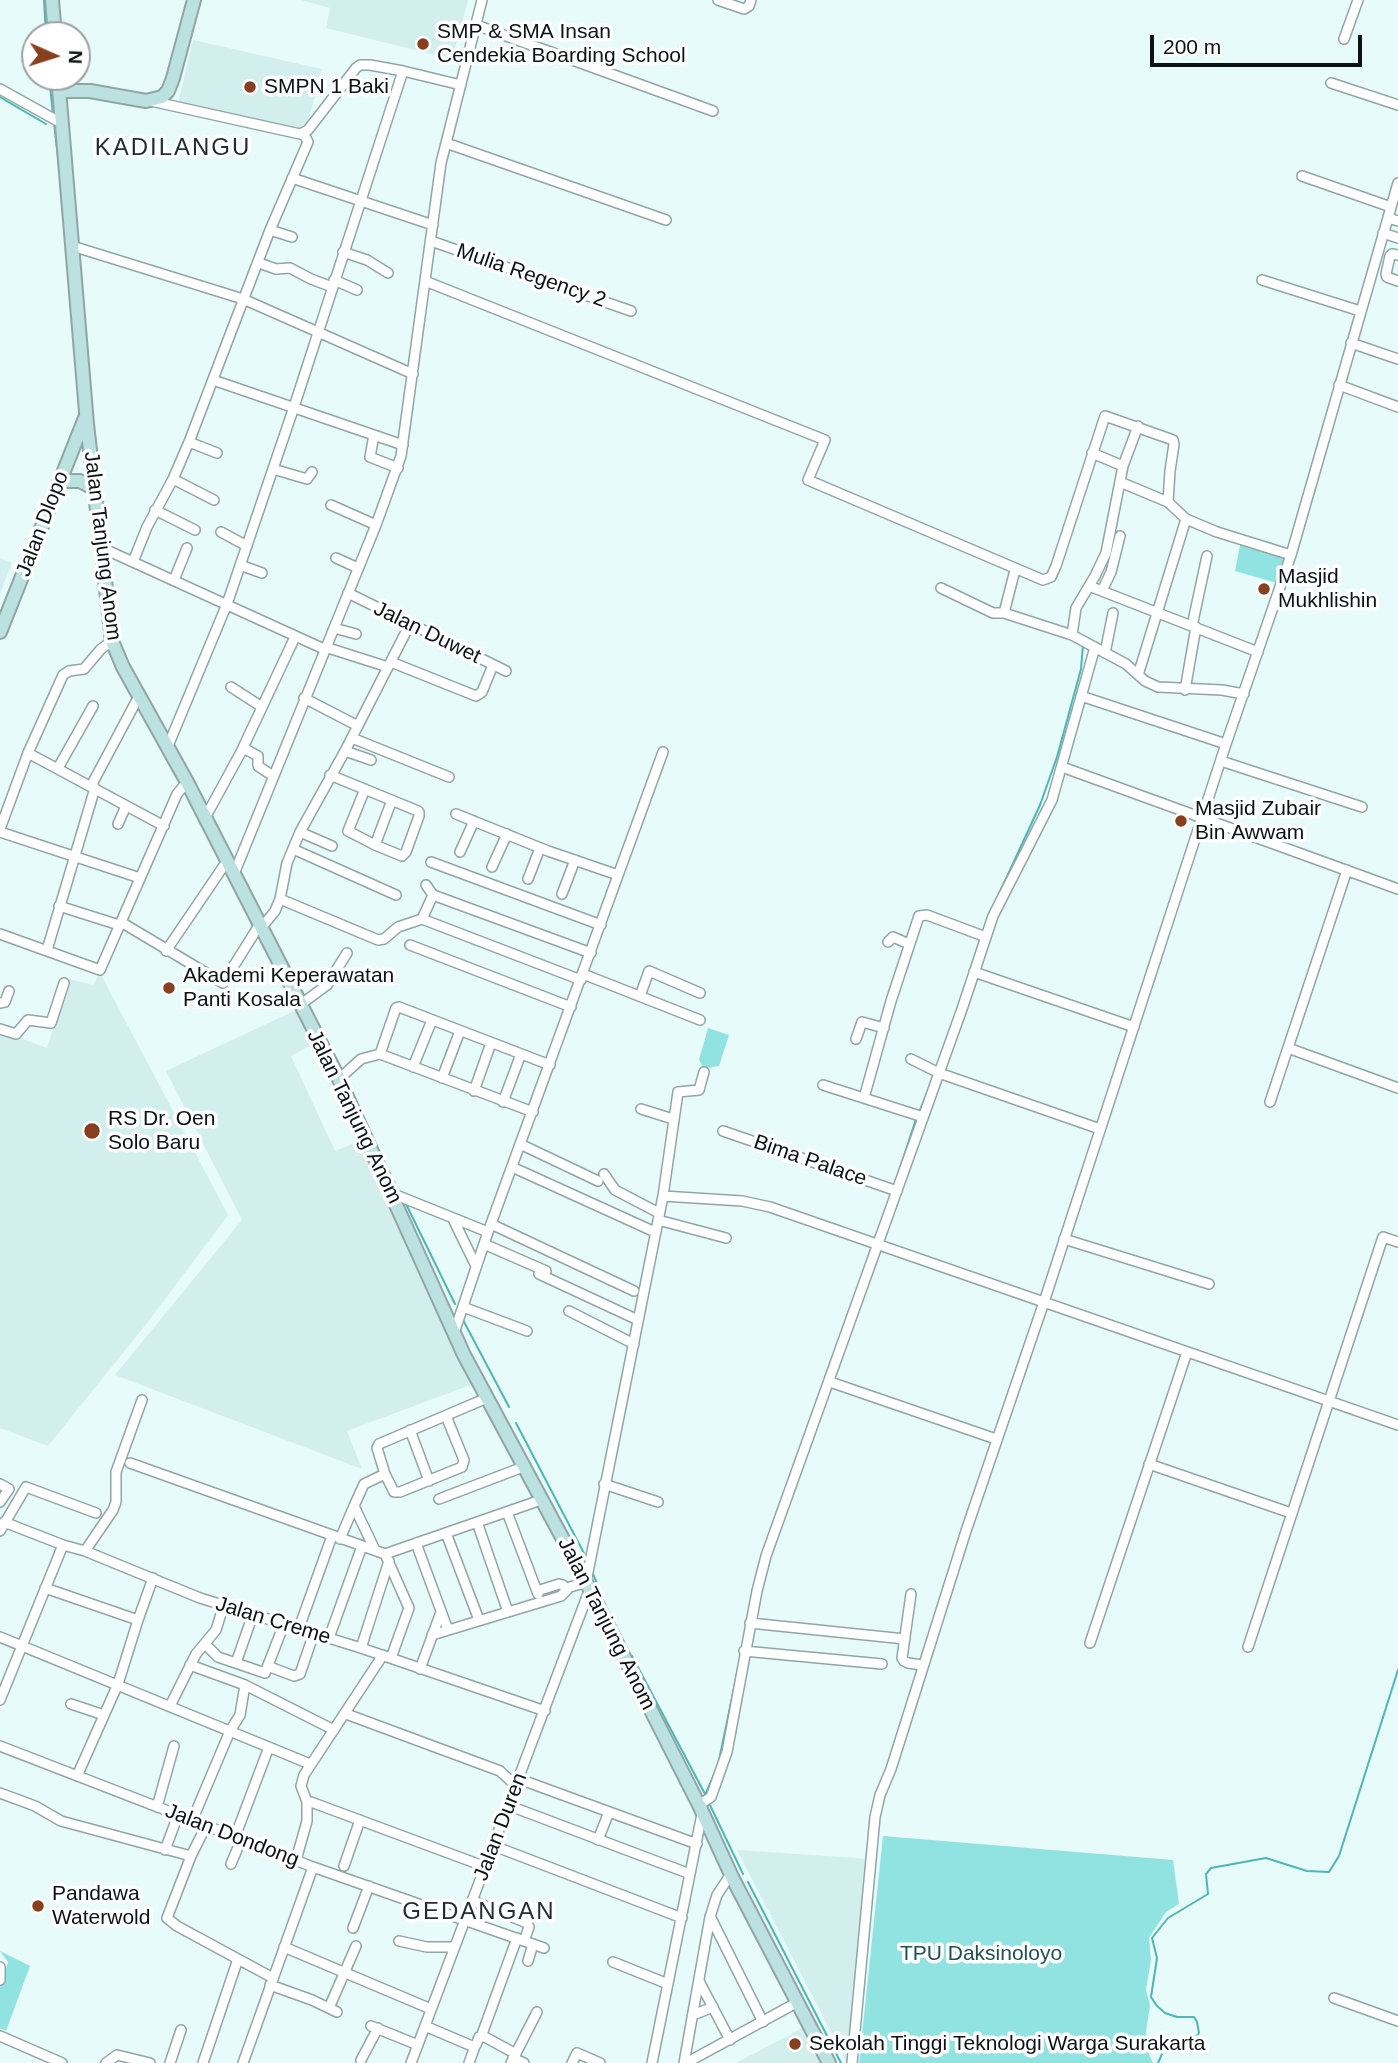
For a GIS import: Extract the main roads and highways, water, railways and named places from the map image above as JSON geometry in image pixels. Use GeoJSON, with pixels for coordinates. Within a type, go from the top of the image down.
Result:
{"type":"FeatureCollection","features":[{"type":"Feature","properties":{"kind":"main road"},"geometry":{"type":"LineString","coordinates":[[52,0],[54,21]]}},
{"type":"Feature","properties":{"kind":"main road"},"geometry":{"type":"LineString","coordinates":[[90,91],[150,101],[162,97],[171,85],[194,0]]}},
{"type":"Feature","properties":{"kind":"main road","name":"Jalan Tanjung Anom"},"geometry":{"type":"LineString","coordinates":[[59,91],[56,122],[72,246],[93,488],[112,641],[339,1079],[454,1333],[523,1467],[588,1581],[705,1811],[731,1874],[829,2063]]}},
{"type":"Feature","properties":{"kind":"main road","name":"Jalan Dlopo"},"geometry":{"type":"LineString","coordinates":[[0,632],[86,416]]}},
{"type":"Feature","properties":{"kind":"main road"},"geometry":{"type":"LineString","coordinates":[[60,481],[80,481],[93,488]]}},
{"type":"Feature","properties":{"kind":"waterway"},"geometry":{"type":"LineString","coordinates":[[44,0],[45,21]]}},
{"type":"Feature","properties":{"kind":"waterway"},"geometry":{"type":"LineString","coordinates":[[51,91],[53,114]]}},
{"type":"Feature","properties":{"kind":"waterway"},"geometry":{"type":"LineString","coordinates":[[0,97],[46,124]]}},
{"type":"Feature","properties":{"kind":"waterway"},"geometry":{"type":"LineString","coordinates":[[54,123],[59,166]]}},
{"type":"Feature","properties":{"kind":"waterway"},"geometry":{"type":"LineString","coordinates":[[992,909],[1040,805],[1057,757],[1081,669],[1083,645]]}},
{"type":"Feature","properties":{"kind":"waterway"},"geometry":{"type":"LineString","coordinates":[[975,955],[981,937]]}},
{"type":"Feature","properties":{"kind":"waterway"},"geometry":{"type":"LineString","coordinates":[[920,1110],[930,1086]]}},
{"type":"Feature","properties":{"kind":"waterway"},"geometry":{"type":"LineString","coordinates":[[897,1177],[916,1119]]}},
{"type":"Feature","properties":{"kind":"waterway"},"geometry":{"type":"LineString","coordinates":[[372,1136],[398,1190]]}},
{"type":"Feature","properties":{"kind":"waterway"},"geometry":{"type":"LineString","coordinates":[[888,1204],[891,1193]]}},
{"type":"Feature","properties":{"kind":"waterway"},"geometry":{"type":"LineString","coordinates":[[406,1204],[455,1304]]}},
{"type":"Feature","properties":{"kind":"waterway"},"geometry":{"type":"LineString","coordinates":[[771,1530],[855,1294]]}},
{"type":"Feature","properties":{"kind":"waterway"},"geometry":{"type":"LineString","coordinates":[[462,1318],[509,1407]]}},
{"type":"Feature","properties":{"kind":"waterway"},"geometry":{"type":"LineString","coordinates":[[516,1423],[587,1559]]}},
{"type":"Feature","properties":{"kind":"waterway"},"geometry":{"type":"LineString","coordinates":[[593,1574],[598,1586]]}},
{"type":"Feature","properties":{"kind":"waterway"},"geometry":{"type":"LineString","coordinates":[[632,1656],[705,1794]]}},
{"type":"Feature","properties":{"kind":"waterway"},"geometry":{"type":"LineString","coordinates":[[718,1765],[739,1664]]}},
{"type":"Feature","properties":{"kind":"waterway"},"geometry":{"type":"LineString","coordinates":[[1158,2063],[1167,2043],[1176,2038],[1195,2038],[1199,2033],[1194,2017],[1177,2017],[1165,2013],[1151,1997],[1157,1958],[1152,1938],[1168,1918],[1208,1894],[1206,1874],[1211,1868],[1266,1858],[1307,1871],[1329,1872],[1339,1856],[1398,1670]]}},
{"type":"Feature","properties":{"kind":"waterway"},"geometry":{"type":"LineString","coordinates":[[705,1795],[716,1770]]}},
{"type":"Feature","properties":{"kind":"waterway"},"geometry":{"type":"LineString","coordinates":[[709,1803],[743,1874]]}},
{"type":"Feature","properties":{"kind":"waterway"},"geometry":{"type":"LineString","coordinates":[[748,1882],[841,2063]]}},
{"type":"Feature","properties":{"kind":"place","name":"SMP & SMA Insan Cendekia Boarding School"},"geometry":{"type":"Point","coordinates":[423,44]}},
{"type":"Feature","properties":{"kind":"place","name":"SMPN 1 Baki"},"geometry":{"type":"Point","coordinates":[250,87]}},
{"type":"Feature","properties":{"kind":"place","name":"Masjid Mukhlishin"},"geometry":{"type":"Point","coordinates":[1264,589]}},
{"type":"Feature","properties":{"kind":"place","name":"Masjid Zubair Bin Awwam"},"geometry":{"type":"Point","coordinates":[1181,821]}},
{"type":"Feature","properties":{"kind":"place","name":"Akademi Keperawatan Panti Kosala"},"geometry":{"type":"Point","coordinates":[169,988]}},
{"type":"Feature","properties":{"kind":"place","name":"RS Dr. Oen Solo Baru"},"geometry":{"type":"Point","coordinates":[92,1131]}},
{"type":"Feature","properties":{"kind":"place","name":"Pandawa Waterwold"},"geometry":{"type":"Point","coordinates":[38,1906]}},
{"type":"Feature","properties":{"kind":"place","name":"Sekolah Tinggi Teknologi Warga Surakarta"},"geometry":{"type":"Point","coordinates":[795,2044]}},
{"type":"Feature","properties":{"kind":"district","name":"KADILANGU"},"geometry":{"type":"Point","coordinates":[173,148]}},
{"type":"Feature","properties":{"kind":"district","name":"GEDANGAN"},"geometry":{"type":"Point","coordinates":[479,1912]}},
{"type":"Feature","properties":{"kind":"park label","name":"TPU Daksinoloyo"},"geometry":{"type":"Point","coordinates":[981,1954]}}]}
